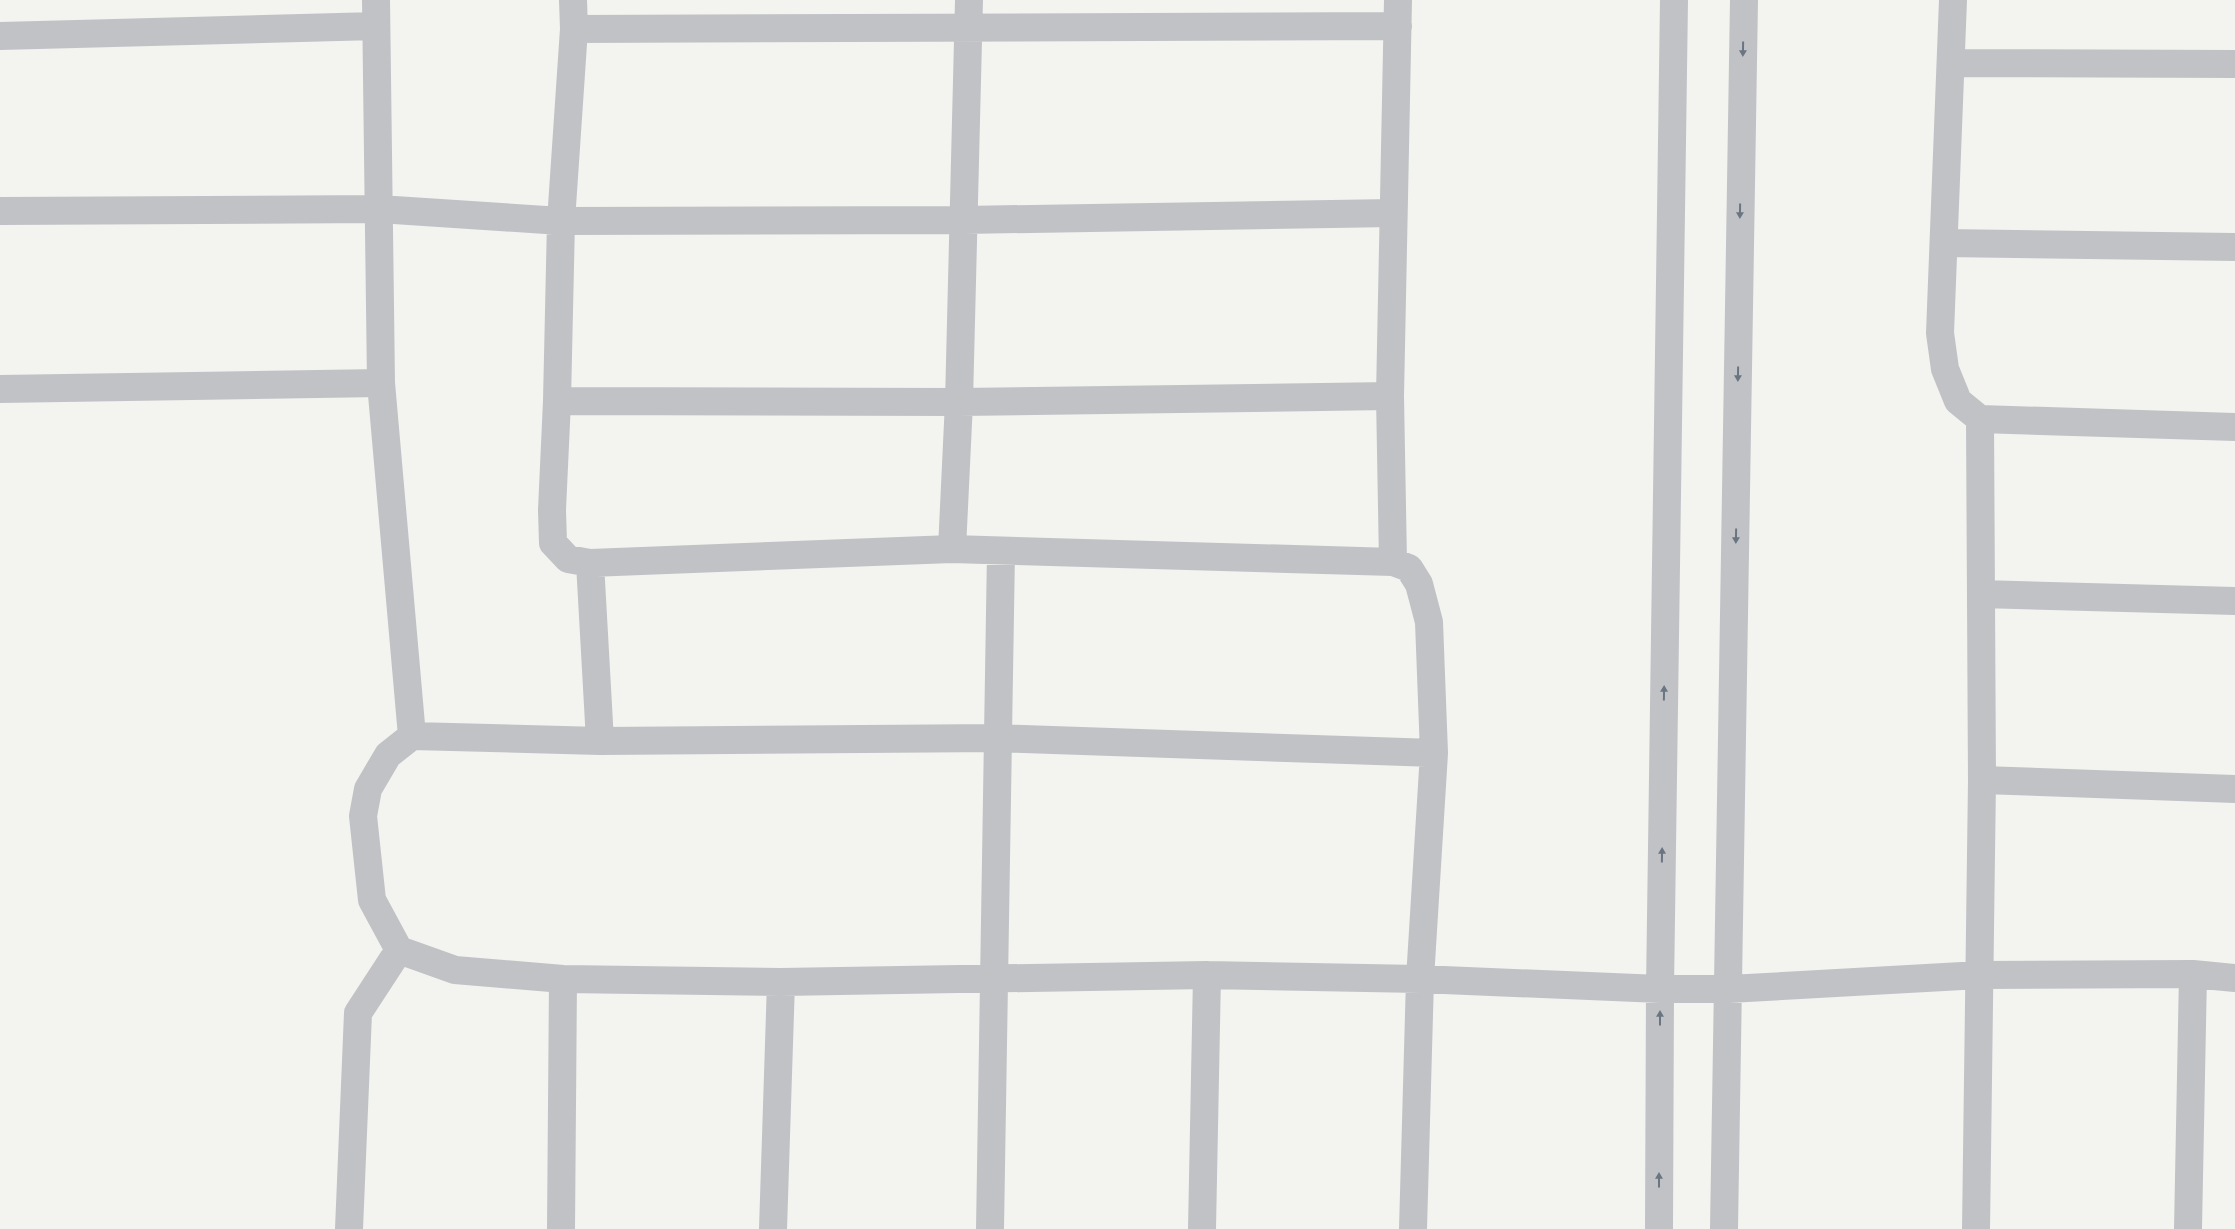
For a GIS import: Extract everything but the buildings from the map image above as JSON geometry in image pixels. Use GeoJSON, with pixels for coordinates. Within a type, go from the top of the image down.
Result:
{"type":"FeatureCollection","features":[{"type":"Feature","properties":{"kind":"street"},"geometry":{"type":"LineString","coordinates":[[573,0],[574,29],[561,221],[557,402],[552,510],[553,543],[568,559],[590,563],[952,549],[1393,562],[1409,568],[1419,584],[1429,622],[1434,753],[1420,979],[1413,1229]]}},
{"type":"Feature","properties":{"kind":"street"},"geometry":{"type":"LineString","coordinates":[[1659,1229],[1660,989],[1674,0]]}},
{"type":"Feature","properties":{"kind":"street"},"geometry":{"type":"LineString","coordinates":[[1724,1229],[1744,0]]}},
{"type":"Feature","properties":{"kind":"street"},"geometry":{"type":"LineString","coordinates":[[1953,0],[1940,333],[1945,369],[1958,401],[1980,419],[2235,427]]}},
{"type":"Feature","properties":{"kind":"street"},"geometry":{"type":"LineString","coordinates":[[0,36],[376,13],[381,383],[412,736]]}},
{"type":"Feature","properties":{"kind":"street"},"geometry":{"type":"LineString","coordinates":[[574,29],[969,13],[1398,13],[1390,396],[1393,562]]}},
{"type":"Feature","properties":{"kind":"street"},"geometry":{"type":"LineString","coordinates":[[952,549],[960,402],[969,13]]}},
{"type":"Feature","properties":{"kind":"street"},"geometry":{"type":"LineString","coordinates":[[1951,63],[2235,64]]}},
{"type":"Feature","properties":{"kind":"street"},"geometry":{"type":"LineString","coordinates":[[0,211],[379,209],[561,221],[964,220],[1393,213]]}},
{"type":"Feature","properties":{"kind":"street"},"geometry":{"type":"LineString","coordinates":[[1944,243],[2235,247]]}},
{"type":"Feature","properties":{"kind":"street"},"geometry":{"type":"LineString","coordinates":[[0,389],[381,383]]}},
{"type":"Feature","properties":{"kind":"street"},"geometry":{"type":"LineString","coordinates":[[557,402],[960,402],[1390,396]]}},
{"type":"Feature","properties":{"kind":"street"},"geometry":{"type":"LineString","coordinates":[[1976,1229],[1982,780],[1980,419]]}},
{"type":"Feature","properties":{"kind":"street"},"geometry":{"type":"LineString","coordinates":[[990,1229],[996,738],[1001,551]]}},
{"type":"Feature","properties":{"kind":"street"},"geometry":{"type":"LineString","coordinates":[[590,563],[600,741]]}},
{"type":"Feature","properties":{"kind":"street"},"geometry":{"type":"LineString","coordinates":[[1981,594],[2235,601]]}},
{"type":"Feature","properties":{"kind":"street"},"geometry":{"type":"LineString","coordinates":[[1434,753],[996,738],[600,741],[412,736],[388,755],[368,789],[363,816],[372,900],[399,950],[456,970],[563,979],[781,982],[1207,975],[1420,979],[1660,989],[1729,989],[1980,975],[2193,974],[2235,978]]}},
{"type":"Feature","properties":{"kind":"street"},"geometry":{"type":"LineString","coordinates":[[1982,780],[2235,789]]}},
{"type":"Feature","properties":{"kind":"street"},"geometry":{"type":"LineString","coordinates":[[349,1229],[358,1013],[399,950]]}},
{"type":"Feature","properties":{"kind":"street"},"geometry":{"type":"LineString","coordinates":[[2188,1229],[2193,974]]}},
{"type":"Feature","properties":{"kind":"street"},"geometry":{"type":"LineString","coordinates":[[1202,1229],[1207,975]]}},
{"type":"Feature","properties":{"kind":"street"},"geometry":{"type":"LineString","coordinates":[[562,1229],[563,979]]}},
{"type":"Feature","properties":{"kind":"street"},"geometry":{"type":"LineString","coordinates":[[773,1229],[781,982]]}}]}
